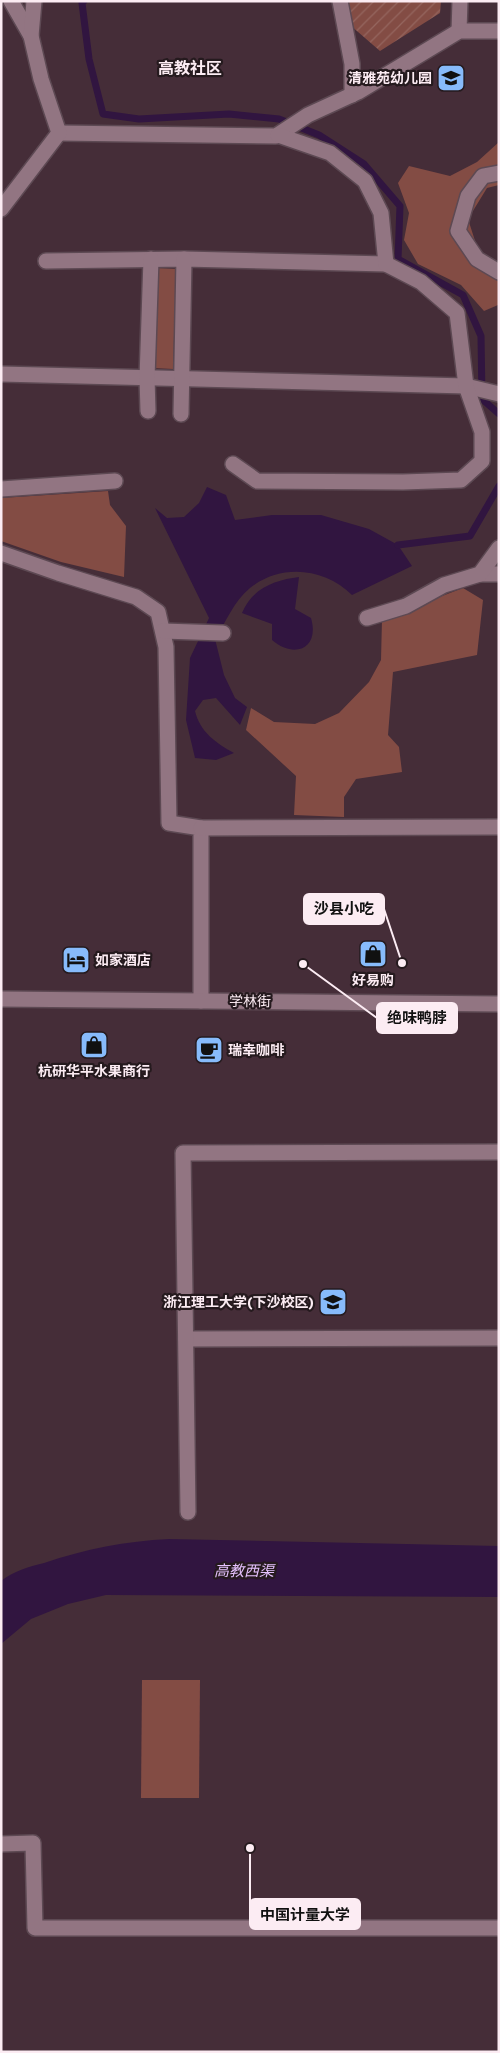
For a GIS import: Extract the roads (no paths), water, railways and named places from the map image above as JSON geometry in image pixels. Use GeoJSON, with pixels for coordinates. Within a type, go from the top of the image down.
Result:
{"type":"FeatureCollection","features":[{"type":"Feature","properties":{"kind":"street"},"geometry":{"type":"LineString","coordinates":[[11,1],[31,36],[41,79],[60,133]]}},
{"type":"Feature","properties":{"kind":"street"},"geometry":{"type":"LineString","coordinates":[[31,36],[34,1]]}},
{"type":"Feature","properties":{"kind":"street"},"geometry":{"type":"LineString","coordinates":[[340,1],[352,64],[352,95]]}},
{"type":"Feature","properties":{"kind":"street"},"geometry":{"type":"LineString","coordinates":[[459,31],[460,1]]}},
{"type":"Feature","properties":{"kind":"street"},"geometry":{"type":"LineString","coordinates":[[60,133],[276,136],[308,116],[352,95],[459,31],[499,31]]}},
{"type":"Feature","properties":{"kind":"street"},"geometry":{"type":"LineString","coordinates":[[1,209],[60,133]]}},
{"type":"Feature","properties":{"kind":"street"},"geometry":{"type":"LineString","coordinates":[[278,135],[330,153],[365,182],[381,213],[386,264]]}},
{"type":"Feature","properties":{"kind":"street"},"geometry":{"type":"LineString","coordinates":[[499,173],[483,176],[468,196],[458,231],[477,259],[499,272]]}},
{"type":"Feature","properties":{"kind":"street"},"geometry":{"type":"LineString","coordinates":[[148,412],[147,378],[151,259]]}},
{"type":"Feature","properties":{"kind":"street"},"geometry":{"type":"LineString","coordinates":[[181,414],[184,259]]}},
{"type":"Feature","properties":{"kind":"street"},"geometry":{"type":"LineString","coordinates":[[46,260],[184,259],[386,264],[421,282],[457,313],[466,386],[482,432],[482,461],[461,480],[403,482],[257,481],[233,464]]}},
{"type":"Feature","properties":{"kind":"street"},"geometry":{"type":"LineString","coordinates":[[1,374],[466,386],[498,394]]}},
{"type":"Feature","properties":{"kind":"street"},"geometry":{"type":"LineString","coordinates":[[1,489],[115,481]]}},
{"type":"Feature","properties":{"kind":"street"},"geometry":{"type":"LineString","coordinates":[[480,574],[499,548]]}},
{"type":"Feature","properties":{"kind":"street"},"geometry":{"type":"LineString","coordinates":[[1,553],[136,597],[158,612],[166,647],[169,823],[201,828],[499,827]]}},
{"type":"Feature","properties":{"kind":"street"},"geometry":{"type":"LineString","coordinates":[[367,618],[406,606],[444,585],[480,574],[499,574]]}},
{"type":"Feature","properties":{"kind":"street"},"geometry":{"type":"LineString","coordinates":[[163,631],[223,633]]}},
{"type":"Feature","properties":{"kind":"street"},"geometry":{"type":"LineString","coordinates":[[201,828],[201,1001]]}},
{"type":"Feature","properties":{"kind":"street","name":"学林街"},"geometry":{"type":"LineString","coordinates":[[1,999],[499,1004]]}},
{"type":"Feature","properties":{"kind":"street"},"geometry":{"type":"LineString","coordinates":[[188,1512],[183,1153],[499,1152]]}},
{"type":"Feature","properties":{"kind":"street"},"geometry":{"type":"LineString","coordinates":[[186,1339],[499,1338]]}},
{"type":"Feature","properties":{"kind":"street"},"geometry":{"type":"LineString","coordinates":[[1,1844],[33,1843],[35,1928],[499,1928]]}},
{"type":"Feature","properties":{"kind":"water"},"geometry":{"type":"Polygon","coordinates":[[[207,487],[226,495],[235,520],[272,515],[321,515],[369,529],[398,545],[412,566],[352,595],[329,579],[316,574],[302,572],[275,575],[262,580],[244,593],[215,639],[224,675],[235,698],[247,707],[240,725],[216,698],[203,700],[195,711],[205,731],[234,753],[216,760],[195,758],[186,720],[190,658],[209,618],[155,508],[167,518],[184,517],[199,503],[207,487]]]}},
{"type":"Feature","properties":{"kind":"water"},"geometry":{"type":"Polygon","coordinates":[[[299,577],[295,609],[311,618],[313,629],[312,637],[308,644],[296,650],[280,646],[272,640],[272,624],[242,613],[246,604],[258,591],[281,580],[299,577]]]}},
{"type":"Feature","properties":{"kind":"water","name":"高教西渠"},"geometry":{"type":"Polygon","coordinates":[[[169,1539],[499,1546],[499,1597],[106,1595],[68,1604],[31,1619],[1,1644],[1,1581],[27,1568],[90,1550],[121,1544],[169,1539]]]}},
{"type":"Feature","properties":{"kind":"waterway"},"geometry":{"type":"LineString","coordinates":[[84,1],[82,3],[89,59],[103,114],[139,119],[229,114],[279,119],[319,135],[364,164],[400,206],[398,259],[463,295],[481,336],[482,399],[499,414]]}},
{"type":"Feature","properties":{"kind":"waterway"},"geometry":{"type":"LineString","coordinates":[[398,545],[470,536],[499,486]]}},
{"type":"Feature","properties":{"kind":"place","name":"清雅苑幼儿园"},"geometry":{"type":"Point","coordinates":[451,78]}},
{"type":"Feature","properties":{"kind":"place","name":"好易购"},"geometry":{"type":"Point","coordinates":[373,954]}},
{"type":"Feature","properties":{"kind":"place","name":"如家酒店"},"geometry":{"type":"Point","coordinates":[76,960]}},
{"type":"Feature","properties":{"kind":"place","name":"沙县小吃"},"geometry":{"type":"Point","coordinates":[402,963]}},
{"type":"Feature","properties":{"kind":"place","name":"绝味鸭脖"},"geometry":{"type":"Point","coordinates":[303,964]}},
{"type":"Feature","properties":{"kind":"place","name":"杭研华平水果商行"},"geometry":{"type":"Point","coordinates":[94,1045]}},
{"type":"Feature","properties":{"kind":"place","name":"瑞幸咖啡"},"geometry":{"type":"Point","coordinates":[209,1050]}},
{"type":"Feature","properties":{"kind":"place","name":"浙江理工大学(下沙校区)"},"geometry":{"type":"Point","coordinates":[333,1302]}},
{"type":"Feature","properties":{"kind":"place","name":"中国计量大学"},"geometry":{"type":"Point","coordinates":[250,1848]}},
{"type":"Feature","properties":{"kind":"district","name":"高教社区"},"geometry":{"type":"Point","coordinates":[190,68]}}]}
